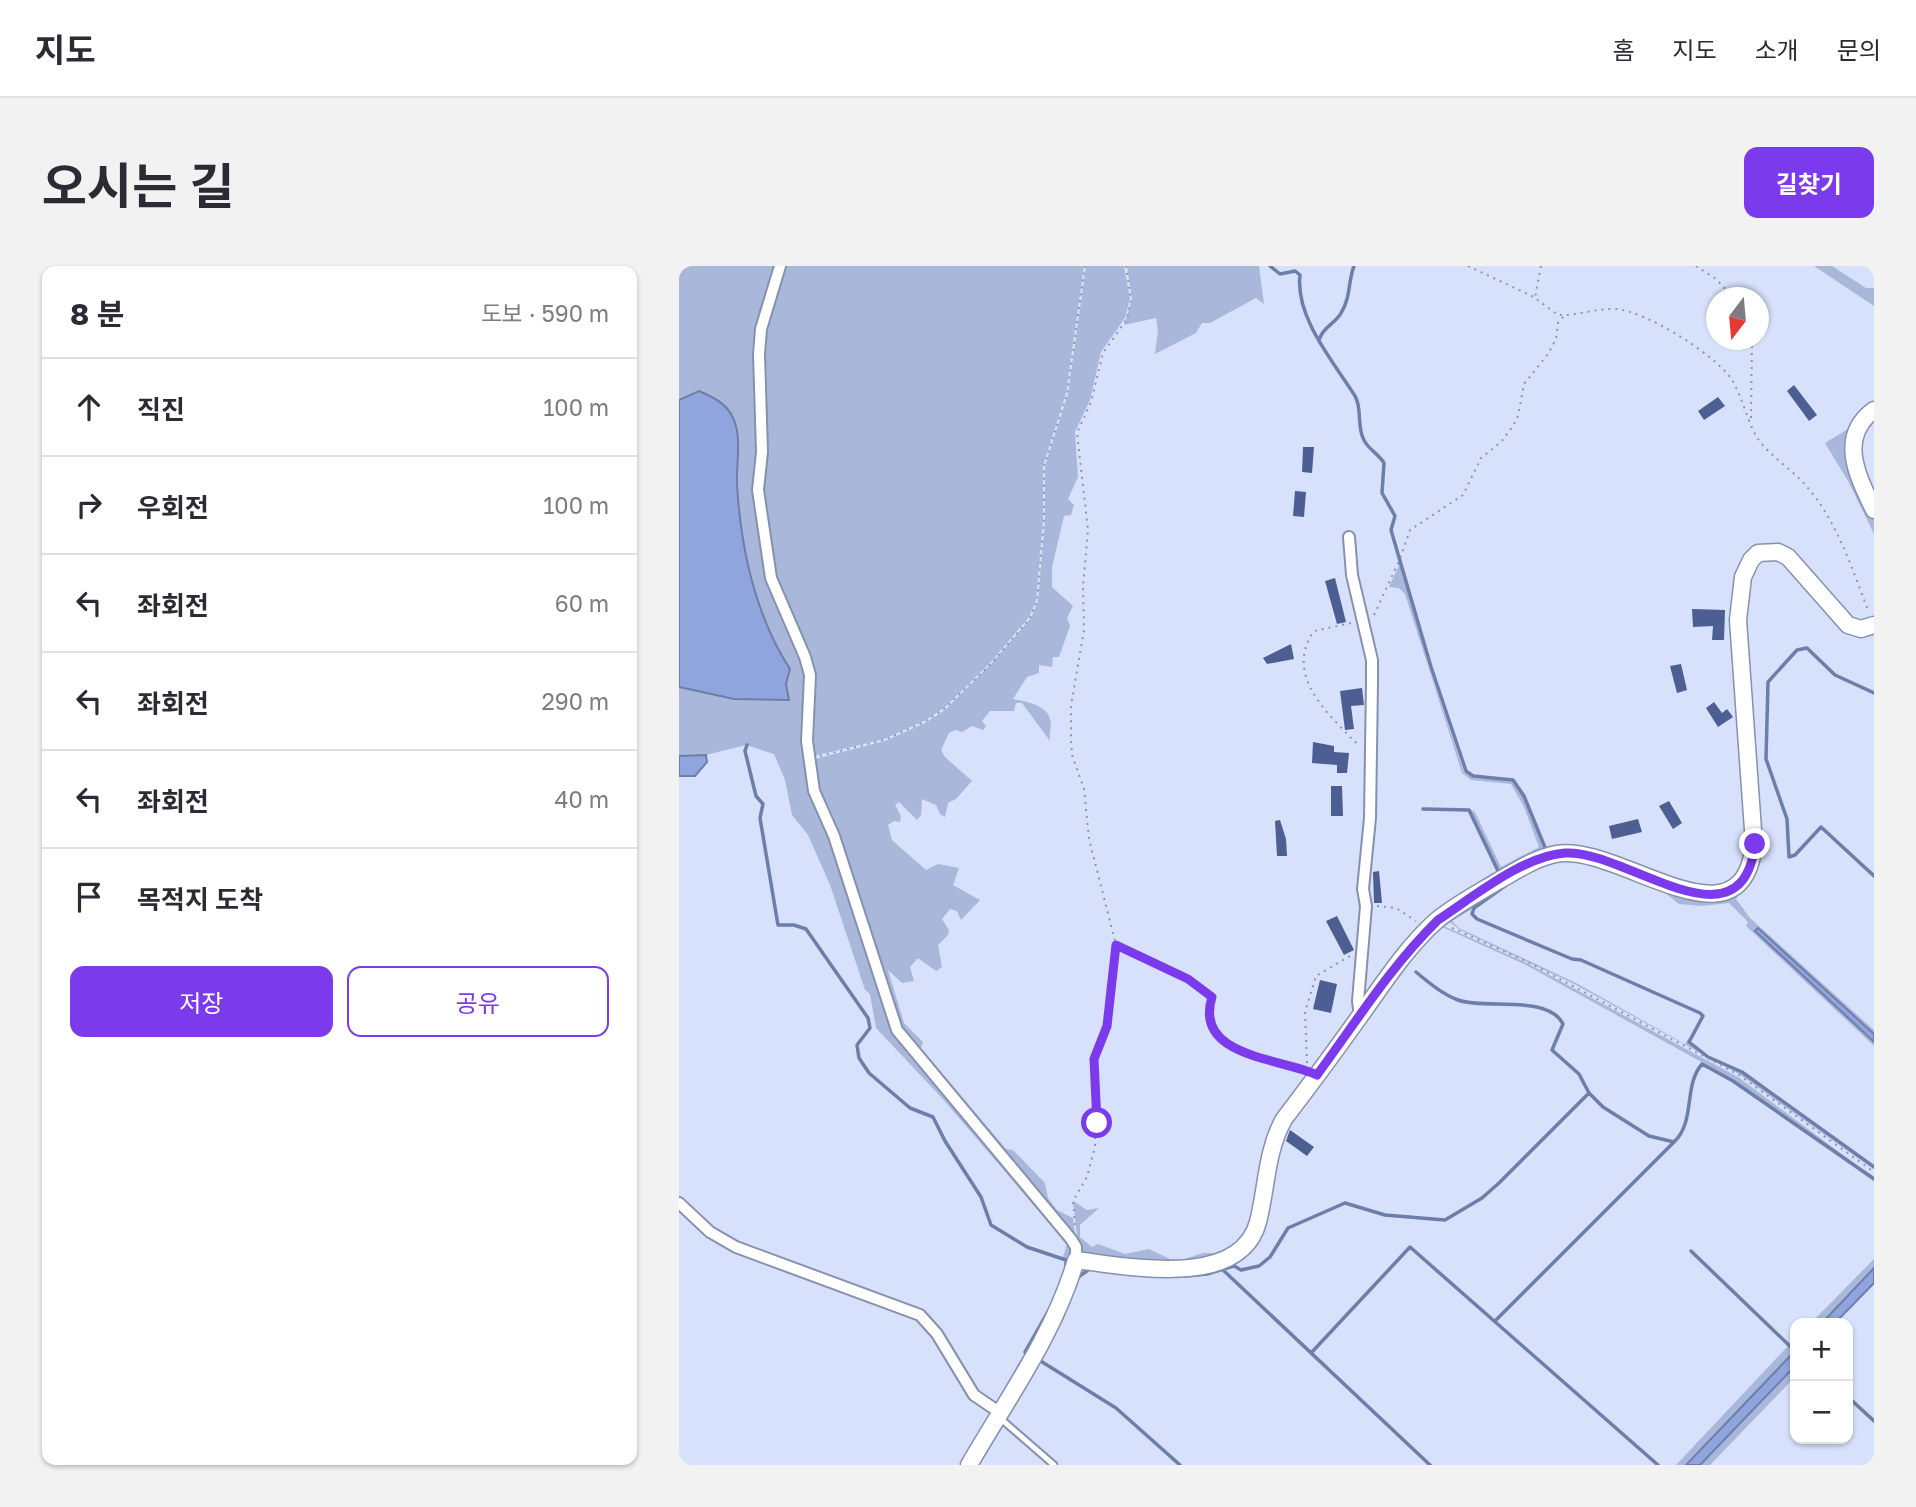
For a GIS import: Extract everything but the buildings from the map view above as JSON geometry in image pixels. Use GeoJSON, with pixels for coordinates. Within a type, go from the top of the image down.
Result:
{"type":"FeatureCollection","features":[{"type":"Feature","properties":{"kind":"street"},"geometry":{"type":"LineString","coordinates":[[780,266],[761,329],[759,355],[762,452],[758,490],[771,578],[810,675],[809,759],[814,791],[834,836],[897,1030],[1076,1247],[1076,1260],[1057,1312],[1038,1350],[968,1465]]}},
{"type":"Feature","properties":{"kind":"street"},"geometry":{"type":"LineString","coordinates":[[1874,411],[1859,425],[1852,447],[1856,473],[1874,510]]}},
{"type":"Feature","properties":{"kind":"street"},"geometry":{"type":"LineString","coordinates":[[1349,537],[1352,575],[1372,660],[1372,743],[1363,890],[1366,906],[1358,1001],[1360,1016]]}},
{"type":"Feature","properties":{"kind":"street"},"geometry":{"type":"LineString","coordinates":[[1076,1260],[1129,1269],[1161,1269],[1203,1266],[1240,1251],[1254,1234],[1270,1152],[1279,1129],[1360,1016],[1433,925],[1523,867],[1564,853],[1590,854],[1700,895],[1721,894],[1734,889],[1747,876],[1755,844],[1738,620],[1741,588],[1747,568],[1758,553],[1779,552],[1794,563],[1842,621],[1861,629],[1872,620]]}},
{"type":"Feature","properties":{"kind":"street"},"geometry":{"type":"LineString","coordinates":[[679,1203],[710,1232],[736,1247],[920,1315],[937,1334],[974,1395],[998,1414]]}},
{"type":"Feature","properties":{"kind":"lane"},"geometry":{"type":"LineString","coordinates":[[998,1414],[1054,1465]]}},
{"type":"Feature","properties":{"kind":"path"},"geometry":{"type":"LineString","coordinates":[[809,759],[884,740],[924,722],[944,709],[991,664],[1030,618],[1037,601],[1044,521],[1044,466],[1067,394],[1085,266]]}},
{"type":"Feature","properties":{"kind":"path"},"geometry":{"type":"LineString","coordinates":[[1071,1239],[1076,1234],[1073,1201],[1087,1177],[1095,1147],[1094,1059],[1107,1026],[1116,945],[1089,839],[1084,789],[1072,755],[1071,706],[1084,630],[1083,586],[1088,530],[1077,433],[1091,402],[1103,353],[1127,319],[1131,300],[1126,266]]}},
{"type":"Feature","properties":{"kind":"path"},"geometry":{"type":"LineString","coordinates":[[1468,266],[1535,298],[1557,315],[1608,309],[1627,311],[1697,348],[1731,378],[1762,443],[1806,485],[1819,502],[1843,546],[1872,620]]}},
{"type":"Feature","properties":{"kind":"path"},"geometry":{"type":"LineString","coordinates":[[1535,298],[1541,266]]}},
{"type":"Feature","properties":{"kind":"path"},"geometry":{"type":"LineString","coordinates":[[1696,266],[1724,287]]}},
{"type":"Feature","properties":{"kind":"path"},"geometry":{"type":"LineString","coordinates":[[1372,743],[1355,743],[1329,715],[1304,679],[1304,649],[1314,631],[1362,624],[1368,626],[1381,602],[1410,530],[1464,495],[1481,458],[1501,442],[1513,426],[1518,416],[1524,384],[1548,354],[1556,339],[1558,323],[1565,315]]}},
{"type":"Feature","properties":{"kind":"path"},"geometry":{"type":"LineString","coordinates":[[1751,422],[1752,350]]}},
{"type":"Feature","properties":{"kind":"path"},"geometry":{"type":"LineString","coordinates":[[1366,906],[1397,908],[1562,980],[1739,1075],[1874,1172]]}},
{"type":"Feature","properties":{"kind":"path"},"geometry":{"type":"LineString","coordinates":[[1116,945],[1188,979],[1212,997],[1209,1020],[1216,1034],[1228,1045],[1277,1065],[1308,1070],[1305,1012],[1316,976],[1362,948]]}},
{"type":"Feature","properties":{"kind":"shaded area"},"geometry":{"type":"Polygon","coordinates":[[[679,266],[776,266],[755,343],[758,452],[755,501],[768,579],[793,638],[805,675],[807,704],[804,746],[813,802],[835,847],[893,1028],[1073,1247],[1073,1263],[1058,1304],[1000,1405],[988,1402],[977,1394],[928,1321],[918,1311],[736,1246],[715,1233],[736,1244],[921,1312],[931,1321],[974,1389],[984,1398],[996,1402],[1057,1296],[1068,1263],[1063,1257],[1067,1244],[941,1097],[876,1028],[870,994],[865,990],[830,885],[808,835],[792,815],[785,780],[774,754],[746,745],[706,755],[679,756],[679,687],[734,699],[788,700],[786,684],[790,669],[759,604],[746,557],[739,509],[738,440],[734,419],[722,404],[699,391],[679,400],[679,266]]]}},
{"type":"Feature","properties":{"kind":"shaded area"},"geometry":{"type":"Polygon","coordinates":[[[782,266],[1084,266],[1066,393],[1043,466],[1043,521],[1036,601],[1029,617],[990,663],[944,708],[924,721],[884,739],[810,757],[812,688],[773,577],[762,507],[763,329],[782,266]]]}},
{"type":"Feature","properties":{"kind":"shaded area"},"geometry":{"type":"Polygon","coordinates":[[[1086,266],[1124,266],[1130,299],[1125,318],[1101,352],[1090,400],[1075,432],[1078,477],[1068,499],[1074,505],[1071,515],[1064,516],[1052,567],[1052,587],[1073,606],[1067,618],[1070,626],[1059,657],[1053,657],[1052,667],[1039,665],[1039,673],[1027,677],[1013,699],[1035,704],[1045,710],[1051,721],[1050,741],[1022,703],[1016,703],[1014,711],[990,711],[982,721],[986,726],[983,730],[972,726],[962,732],[955,730],[949,733],[941,750],[945,757],[972,781],[956,799],[948,803],[945,817],[940,814],[936,805],[922,799],[921,815],[917,820],[899,802],[895,805],[901,816],[900,822],[894,821],[888,825],[892,840],[926,870],[938,864],[959,868],[953,885],[980,900],[961,920],[957,911],[950,909],[942,919],[949,930],[948,935],[938,945],[942,967],[936,971],[918,958],[910,967],[914,981],[902,983],[888,970],[904,1023],[923,1042],[921,1048],[1006,1149],[1013,1150],[1045,1183],[1048,1198],[1057,1210],[1073,1218],[1075,1234],[1072,1237],[899,1026],[825,813],[811,760],[885,741],[925,723],[945,710],[991,664],[1031,618],[1038,601],[1045,521],[1045,466],[1068,394],[1086,266]]]}},
{"type":"Feature","properties":{"kind":"shaded area"},"geometry":{"type":"Polygon","coordinates":[[[1127,266],[1259,266],[1264,304],[1256,298],[1210,323],[1202,323],[1196,333],[1155,354],[1158,331],[1156,318],[1124,325],[1132,300],[1127,266]]]}},
{"type":"Feature","properties":{"kind":"shaded area"},"geometry":{"type":"Polygon","coordinates":[[[1814,266],[1832,266],[1866,288],[1874,288],[1874,306],[1814,266]]]}},
{"type":"Feature","properties":{"kind":"shaded area"},"geometry":{"type":"Polygon","coordinates":[[[1848,429],[1852,431],[1852,473],[1874,522],[1874,534],[1848,481],[1825,443],[1848,429]]]}},
{"type":"Feature","properties":{"kind":"shaded area"},"geometry":{"type":"Polygon","coordinates":[[[1767,554],[1783,559],[1796,569],[1830,613],[1843,624],[1857,630],[1874,628],[1874,634],[1853,634],[1840,628],[1784,561],[1766,557],[1752,573],[1742,616],[1745,642],[1749,649],[1744,656],[1761,833],[1754,871],[1736,899],[1750,918],[1874,1030],[1874,1034],[1758,928],[1755,931],[1874,1042],[1874,1046],[1746,926],[1748,922],[1729,903],[1702,906],[1679,904],[1654,884],[1609,867],[1569,858],[1542,865],[1511,880],[1489,899],[1452,921],[1459,928],[1576,983],[1685,1044],[1689,1038],[1688,1043],[1704,1055],[1574,984],[1460,930],[1446,919],[1462,906],[1522,870],[1562,855],[1597,860],[1683,892],[1710,897],[1732,893],[1748,876],[1757,844],[1740,620],[1745,578],[1753,561],[1767,554]]]}},
{"type":"Feature","properties":{"kind":"shaded area"},"geometry":{"type":"Polygon","coordinates":[[[1400,563],[1429,668],[1464,772],[1473,778],[1512,781],[1524,797],[1544,850],[1505,868],[1501,874],[1470,809],[1475,812],[1501,867],[1539,847],[1524,807],[1511,784],[1471,780],[1462,773],[1405,594],[1399,588],[1389,587],[1400,563]]]}},
{"type":"Feature","properties":{"kind":"shaded area"},"geometry":{"type":"Polygon","coordinates":[[[1439,924],[1527,963],[1738,1077],[1874,1178],[1734,1080],[1526,965],[1442,927],[1416,954],[1412,954],[1439,924]]]}},
{"type":"Feature","properties":{"kind":"shaded area"},"geometry":{"type":"Polygon","coordinates":[[[1718,1063],[1741,1073],[1874,1170],[1739,1074],[1718,1063]]]}},
{"type":"Feature","properties":{"kind":"shaded area"},"geometry":{"type":"Polygon","coordinates":[[[1309,1072],[1314,1075],[1285,1114],[1246,1242],[1197,1265],[1080,1257],[1073,1238],[1077,1235],[1073,1201],[1087,1210],[1099,1208],[1080,1225],[1080,1237],[1092,1247],[1098,1244],[1125,1254],[1149,1249],[1170,1259],[1181,1260],[1203,1253],[1220,1253],[1233,1247],[1247,1233],[1268,1135],[1309,1072]]]}},
{"type":"Feature","properties":{"kind":"shaded area"},"geometry":{"type":"Polygon","coordinates":[[[679,1195],[713,1231],[685,1206],[679,1195]]]}},
{"type":"Feature","properties":{"kind":"shaded area"},"geometry":{"type":"Polygon","coordinates":[[[1874,1259],[1874,1268],[1827,1318],[1816,1318],[1874,1259]]]}},
{"type":"Feature","properties":{"kind":"shaded area"},"geometry":{"type":"Polygon","coordinates":[[[1788,1346],[1790,1356],[1686,1465],[1676,1465],[1788,1346]]]}},
{"type":"Feature","properties":{"kind":"shaded area"},"geometry":{"type":"Polygon","coordinates":[[[1790,1371],[1790,1382],[1710,1465],[1700,1465],[1790,1371]]]}},
{"type":"Feature","properties":{"kind":"water"},"geometry":{"type":"Polygon","coordinates":[[[699,391],[722,404],[734,419],[738,440],[739,509],[746,557],[759,604],[790,669],[786,684],[789,700],[734,699],[679,687],[679,400],[699,391]]]}},
{"type":"Feature","properties":{"kind":"water"},"geometry":{"type":"Polygon","coordinates":[[[706,755],[707,762],[695,776],[679,776],[679,756],[706,755]]]}},
{"type":"Feature","properties":{"kind":"water"},"geometry":{"type":"Polygon","coordinates":[[[1758,928],[1874,1034],[1874,1042],[1755,931],[1758,928]]]}},
{"type":"Feature","properties":{"kind":"water"},"geometry":{"type":"Polygon","coordinates":[[[1874,1268],[1874,1283],[1840,1318],[1827,1318],[1874,1268]]]}},
{"type":"Feature","properties":{"kind":"water"},"geometry":{"type":"Polygon","coordinates":[[[1790,1356],[1790,1371],[1700,1465],[1686,1465],[1790,1356]]]}},
{"type":"Feature","properties":{"kind":"waterway"},"geometry":{"type":"LineString","coordinates":[[1270,266],[1280,274],[1295,271],[1300,275],[1300,291],[1309,323],[1357,400],[1360,428],[1365,442],[1384,463],[1382,493],[1395,516],[1391,530],[1431,667],[1466,771],[1473,776],[1513,780],[1524,796],[1546,850]]}},
{"type":"Feature","properties":{"kind":"waterway"},"geometry":{"type":"LineString","coordinates":[[1320,338],[1344,307],[1354,266]]}},
{"type":"Feature","properties":{"kind":"waterway"},"geometry":{"type":"LineString","coordinates":[[1874,693],[1835,675],[1807,648],[1797,650],[1768,682],[1766,759],[1787,819],[1789,857],[1795,855],[1821,827],[1874,876]]}},
{"type":"Feature","properties":{"kind":"waterway"},"geometry":{"type":"LineString","coordinates":[[747,745],[745,751],[756,796],[763,804],[760,818],[778,925],[794,925],[806,929],[868,1018],[870,1028],[857,1045],[859,1058],[869,1073],[910,1108],[933,1117],[981,1197],[991,1225],[1027,1247],[1066,1260],[1066,1265]]}},
{"type":"Feature","properties":{"kind":"waterway"},"geometry":{"type":"LineString","coordinates":[[1423,809],[1469,810],[1500,875]]}},
{"type":"Feature","properties":{"kind":"waterway"},"geometry":{"type":"LineString","coordinates":[[1505,886],[1474,908],[1472,914],[1477,919],[1572,959],[1581,960],[1700,1013],[1703,1016],[1689,1042],[1708,1057],[1742,1072],[1874,1167]]}},
{"type":"Feature","properties":{"kind":"waterway"},"geometry":{"type":"LineString","coordinates":[[1416,972],[1458,1000],[1530,1006],[1555,1015],[1563,1024],[1552,1050],[1579,1074],[1589,1093],[1603,1107],[1649,1136],[1674,1142],[1681,1134],[1688,1114],[1693,1083],[1702,1064],[1733,1081],[1874,1179]]}},
{"type":"Feature","properties":{"kind":"waterway"},"geometry":{"type":"LineString","coordinates":[[1185,1276],[1207,1274],[1234,1266],[1241,1270],[1259,1266],[1270,1257],[1288,1228],[1345,1203],[1385,1215],[1445,1220],[1482,1198],[1589,1093]]}},
{"type":"Feature","properties":{"kind":"waterway"},"geometry":{"type":"LineString","coordinates":[[1495,1321],[1674,1142]]}},
{"type":"Feature","properties":{"kind":"waterway"},"geometry":{"type":"LineString","coordinates":[[1312,1352],[1410,1247],[1658,1465]]}},
{"type":"Feature","properties":{"kind":"waterway"},"geometry":{"type":"LineString","coordinates":[[1691,1251],[1790,1346]]}},
{"type":"Feature","properties":{"kind":"waterway"},"geometry":{"type":"LineString","coordinates":[[1077,1278],[1091,1268]]}},
{"type":"Feature","properties":{"kind":"waterway"},"geometry":{"type":"LineString","coordinates":[[1223,1270],[1430,1465]]}},
{"type":"Feature","properties":{"kind":"waterway"},"geometry":{"type":"LineString","coordinates":[[1061,1320],[1069,1301]]}},
{"type":"Feature","properties":{"kind":"waterway"},"geometry":{"type":"LineString","coordinates":[[1025,1352],[1050,1308]]}},
{"type":"Feature","properties":{"kind":"waterway"},"geometry":{"type":"LineString","coordinates":[[1039,1360],[1116,1408],[1180,1465]]}},
{"type":"Feature","properties":{"kind":"waterway"},"geometry":{"type":"LineString","coordinates":[[1853,1402],[1874,1421]]}},
{"type":"Feature","properties":{"kind":"route"},"geometry":{"type":"LineString","coordinates":[[1097,1123],[1094,1059],[1107,1026],[1107,1004],[1116,945],[1188,979],[1212,997],[1209,1020],[1216,1034],[1228,1045],[1277,1065],[1304,1069],[1317,1075],[1387,978],[1428,930],[1438,920],[1523,867],[1555,854],[1590,854],[1691,893],[1715,895],[1730,892],[1743,882],[1755,844]]}}]}
